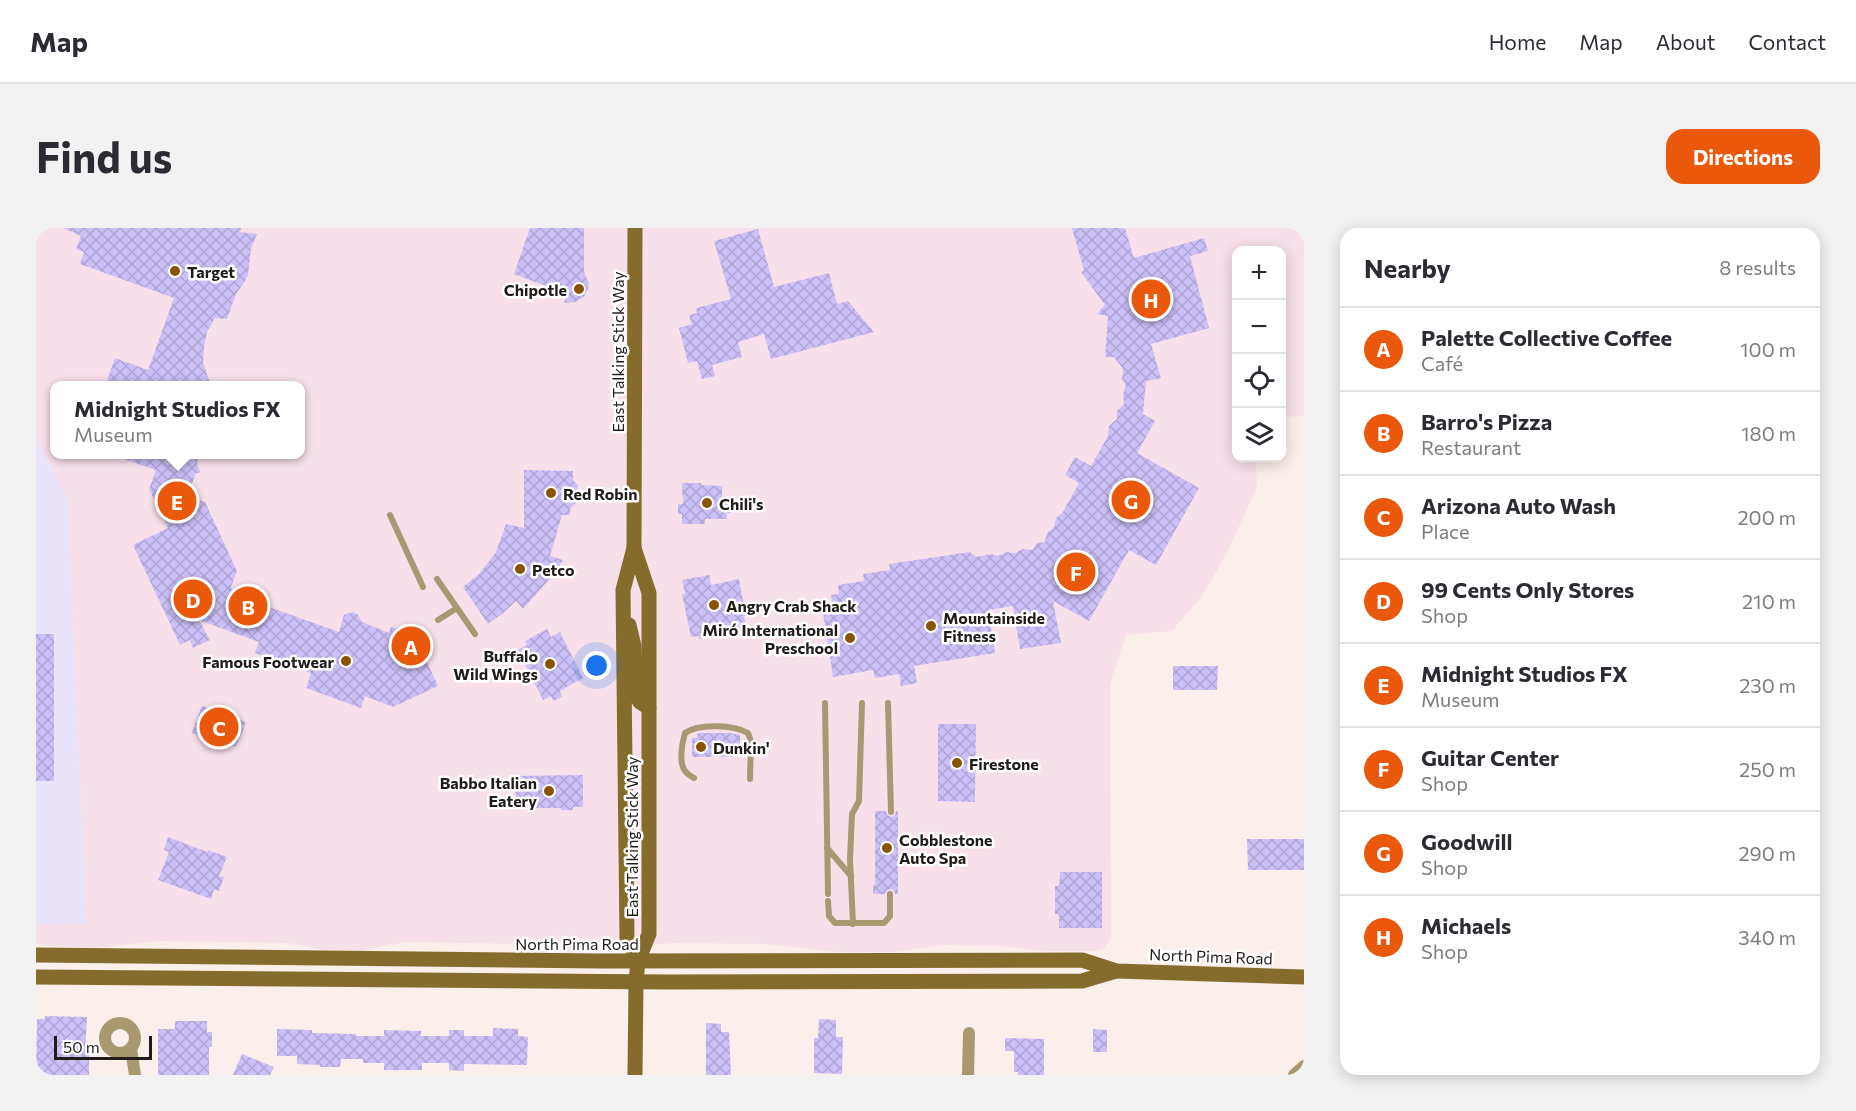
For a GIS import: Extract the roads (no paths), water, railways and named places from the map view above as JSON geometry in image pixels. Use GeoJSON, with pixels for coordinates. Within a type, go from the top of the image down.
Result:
{"type":"FeatureCollection","features":[{"type":"Feature","properties":{"kind":"main road","name":"East Talking Stick Way"},"geometry":{"type":"LineString","coordinates":[[635,228],[634,548],[623,590],[623,610],[627,938],[638,961]]}},
{"type":"Feature","properties":{"kind":"main road","name":"East Talking Stick Way"},"geometry":{"type":"LineString","coordinates":[[634,548],[649,593],[649,934],[638,961]]}},
{"type":"Feature","properties":{"kind":"main road"},"geometry":{"type":"LineString","coordinates":[[623,610],[633,635],[636,696],[649,708]]}},
{"type":"Feature","properties":{"kind":"main road","name":"North Pima Road"},"geometry":{"type":"LineString","coordinates":[[36,955],[638,961],[1082,960],[1116,971],[1304,977]]}},
{"type":"Feature","properties":{"kind":"main road"},"geometry":{"type":"LineString","coordinates":[[238,979],[261,971],[365,971],[369,970],[377,959]]}},
{"type":"Feature","properties":{"kind":"main road"},"geometry":{"type":"LineString","coordinates":[[635,1075],[638,961]]}},
{"type":"Feature","properties":{"kind":"main road","name":"North Pima Road"},"geometry":{"type":"LineString","coordinates":[[36,977],[636,982],[1082,981],[1116,971]]}},
{"type":"Feature","properties":{"kind":"street"},"geometry":{"type":"LineString","coordinates":[[968,1075],[969,1033]]}},
{"type":"Feature","properties":{"kind":"street"},"geometry":{"type":"LineString","coordinates":[[130,1049],[135,1075]]}},
{"type":"Feature","properties":{"kind":"street"},"geometry":{"type":"LineString","coordinates":[[1294,1075],[1304,1066]]}},
{"type":"Feature","properties":{"kind":"lane"},"geometry":{"type":"LineString","coordinates":[[390,515],[423,587]]}},
{"type":"Feature","properties":{"kind":"lane"},"geometry":{"type":"LineString","coordinates":[[437,579],[475,634]]}},
{"type":"Feature","properties":{"kind":"lane"},"geometry":{"type":"LineString","coordinates":[[438,620],[457,608]]}},
{"type":"Feature","properties":{"kind":"lane"},"geometry":{"type":"LineString","coordinates":[[825,702],[828,916],[835,923],[884,923],[890,916],[890,894]]}},
{"type":"Feature","properties":{"kind":"lane"},"geometry":{"type":"LineString","coordinates":[[854,924],[850,859],[852,814],[860,801],[862,703]]}},
{"type":"Feature","properties":{"kind":"lane"},"geometry":{"type":"LineString","coordinates":[[888,703],[891,812]]}},
{"type":"Feature","properties":{"kind":"lane"},"geometry":{"type":"LineString","coordinates":[[694,778],[684,771],[682,740],[690,729],[705,727],[740,729],[748,733],[751,741],[750,779]]}},
{"type":"Feature","properties":{"kind":"lane"},"geometry":{"type":"LineString","coordinates":[[827,848],[852,876]]}},
{"type":"Feature","properties":{"kind":"place","name":"Target"},"geometry":{"type":"Point","coordinates":[175,271]}},
{"type":"Feature","properties":{"kind":"place","name":"Chipotle"},"geometry":{"type":"Point","coordinates":[579,289]}},
{"type":"Feature","properties":{"kind":"place","name":"Michaels"},"geometry":{"type":"Point","coordinates":[1151,299]}},
{"type":"Feature","properties":{"kind":"place","name":"Red Robin"},"geometry":{"type":"Point","coordinates":[551,493]}},
{"type":"Feature","properties":{"kind":"place","name":"Goodwill"},"geometry":{"type":"Point","coordinates":[1131,500]}},
{"type":"Feature","properties":{"kind":"place","name":"Midnight Studios FX"},"geometry":{"type":"Point","coordinates":[177,501]}},
{"type":"Feature","properties":{"kind":"place","name":"Chili's"},"geometry":{"type":"Point","coordinates":[707,503]}},
{"type":"Feature","properties":{"kind":"place","name":"Petco"},"geometry":{"type":"Point","coordinates":[520,569]}},
{"type":"Feature","properties":{"kind":"place","name":"Guitar Center"},"geometry":{"type":"Point","coordinates":[1076,572]}},
{"type":"Feature","properties":{"kind":"place","name":"99 Cents Only Stores"},"geometry":{"type":"Point","coordinates":[193,599]}},
{"type":"Feature","properties":{"kind":"place","name":"Angry Crab Shack"},"geometry":{"type":"Point","coordinates":[714,605]}},
{"type":"Feature","properties":{"kind":"place","name":"Barro's Pizza"},"geometry":{"type":"Point","coordinates":[248,606]}},
{"type":"Feature","properties":{"kind":"place","name":"Mountainside Fitness"},"geometry":{"type":"Point","coordinates":[931,626]}},
{"type":"Feature","properties":{"kind":"place","name":"Miró International Preschool"},"geometry":{"type":"Point","coordinates":[850,638]}},
{"type":"Feature","properties":{"kind":"place","name":"Palette Collective Coffee"},"geometry":{"type":"Point","coordinates":[411,646]}},
{"type":"Feature","properties":{"kind":"place","name":"Famous Footwear"},"geometry":{"type":"Point","coordinates":[346,661]}},
{"type":"Feature","properties":{"kind":"place","name":"Buffalo Wild Wings"},"geometry":{"type":"Point","coordinates":[550,664]}},
{"type":"Feature","properties":{"kind":"place","name":"Arizona Auto Wash"},"geometry":{"type":"Point","coordinates":[219,727]}},
{"type":"Feature","properties":{"kind":"place","name":"Dunkin'"},"geometry":{"type":"Point","coordinates":[701,747]}},
{"type":"Feature","properties":{"kind":"place","name":"Firestone"},"geometry":{"type":"Point","coordinates":[957,763]}},
{"type":"Feature","properties":{"kind":"place","name":"Babbo Italian Eatery"},"geometry":{"type":"Point","coordinates":[549,791]}},
{"type":"Feature","properties":{"kind":"place","name":"Cobblestone Auto Spa"},"geometry":{"type":"Point","coordinates":[887,848]}}]}
